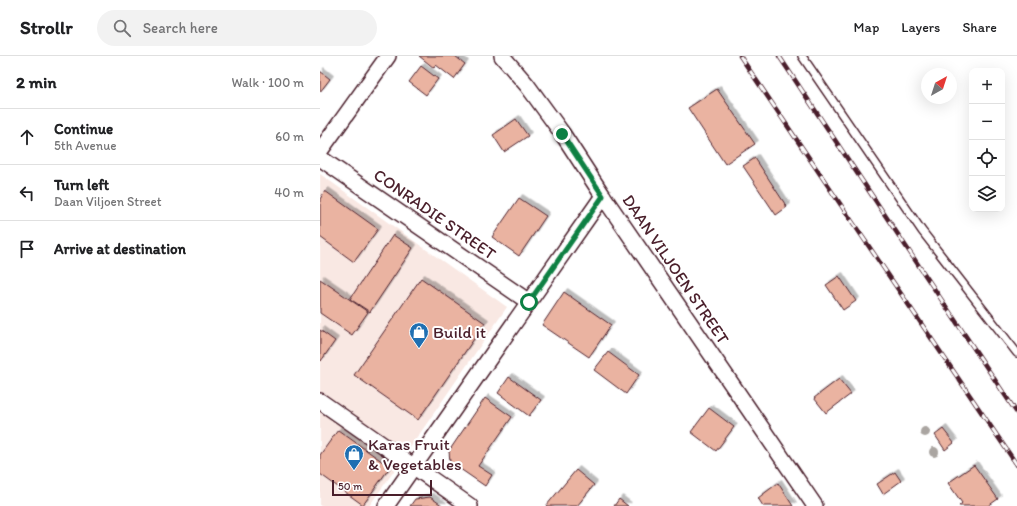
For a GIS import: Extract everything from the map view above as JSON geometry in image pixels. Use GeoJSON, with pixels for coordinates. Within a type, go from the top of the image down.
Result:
{"type":"FeatureCollection","features":[{"type":"Feature","properties":{"kind":"street"},"geometry":{"type":"LineString","coordinates":[[320,151],[388,56]]}},
{"type":"Feature","properties":{"kind":"street","name":"DAAN VILJOEN STREET"},"geometry":{"type":"LineString","coordinates":[[502,56],[527,85],[562,134],[815,506]]}},
{"type":"Feature","properties":{"kind":"street","name":"CONRADIE STREET"},"geometry":{"type":"LineString","coordinates":[[320,158],[529,302]]}},
{"type":"Feature","properties":{"kind":"street"},"geometry":{"type":"LineString","coordinates":[[386,506],[603,196]]}},
{"type":"Feature","properties":{"kind":"street"},"geometry":{"type":"LineString","coordinates":[[320,401],[470,506]]}},
{"type":"Feature","properties":{"kind":"lane"},"geometry":{"type":"LineString","coordinates":[[802,56],[922,231],[1017,353]]}},
{"type":"Feature","properties":{"kind":"shaded area"},"geometry":{"type":"Polygon","coordinates":[[[320,174],[507,307],[369,506],[320,506],[320,174]]]}},
{"type":"Feature","properties":{"kind":"building"},"geometry":{"type":"Polygon","coordinates":[[[419,56],[455,56],[465,64],[454,79],[436,65],[434,68],[419,56]]]}},
{"type":"Feature","properties":{"kind":"building"},"geometry":{"type":"Polygon","coordinates":[[[421,66],[438,79],[426,95],[409,82],[421,66]]]}},
{"type":"Feature","properties":{"kind":"building"},"geometry":{"type":"Polygon","coordinates":[[[320,71],[330,79],[320,92],[320,71]]]}},
{"type":"Feature","properties":{"kind":"building"},"geometry":{"type":"Polygon","coordinates":[[[717,89],[755,144],[725,164],[688,108],[717,89]]]}},
{"type":"Feature","properties":{"kind":"building"},"geometry":{"type":"Polygon","coordinates":[[[516,119],[528,136],[504,152],[493,135],[516,119]]]}},
{"type":"Feature","properties":{"kind":"building"},"geometry":{"type":"Polygon","coordinates":[[[755,158],[787,207],[776,215],[743,166],[755,158]]]}},
{"type":"Feature","properties":{"kind":"building"},"geometry":{"type":"Polygon","coordinates":[[[325,191],[378,229],[354,262],[320,237],[320,199],[325,191]]]}},
{"type":"Feature","properties":{"kind":"building"},"geometry":{"type":"Polygon","coordinates":[[[519,198],[546,216],[519,256],[492,237],[519,198]]]}},
{"type":"Feature","properties":{"kind":"building"},"geometry":{"type":"Polygon","coordinates":[[[393,235],[413,248],[370,312],[350,299],[393,235]]]}},
{"type":"Feature","properties":{"kind":"building"},"geometry":{"type":"Polygon","coordinates":[[[839,276],[856,301],[843,310],[826,285],[839,276]]]}},
{"type":"Feature","properties":{"kind":"building","name":"Build it"},"geometry":{"type":"Polygon","coordinates":[[[421,278],[485,323],[418,420],[354,375],[421,278]]]}},
{"type":"Feature","properties":{"kind":"building"},"geometry":{"type":"Polygon","coordinates":[[[320,279],[368,312],[352,335],[320,313],[320,279]]]}},
{"type":"Feature","properties":{"kind":"building"},"geometry":{"type":"Polygon","coordinates":[[[564,292],[611,325],[589,357],[542,325],[564,292]]]}},
{"type":"Feature","properties":{"kind":"building"},"geometry":{"type":"Polygon","coordinates":[[[320,330],[335,341],[321,361],[320,360],[320,330]]]}},
{"type":"Feature","properties":{"kind":"building"},"geometry":{"type":"Polygon","coordinates":[[[608,352],[639,375],[626,394],[594,370],[608,352]]]}},
{"type":"Feature","properties":{"kind":"building"},"geometry":{"type":"Polygon","coordinates":[[[509,377],[541,400],[529,416],[498,393],[509,377]]]}},
{"type":"Feature","properties":{"kind":"building"},"geometry":{"type":"Polygon","coordinates":[[[839,379],[851,394],[826,413],[814,398],[839,379]]]}},
{"type":"Feature","properties":{"kind":"building"},"geometry":{"type":"Polygon","coordinates":[[[485,398],[512,417],[478,466],[492,475],[485,486],[450,462],[449,451],[485,398]]]}},
{"type":"Feature","properties":{"kind":"building"},"geometry":{"type":"Polygon","coordinates":[[[709,408],[734,427],[716,451],[691,432],[709,408]]]}},
{"type":"Feature","properties":{"kind":"building"},"geometry":{"type":"Polygon","coordinates":[[[943,429],[954,443],[945,450],[935,435],[943,429]]]}},
{"type":"Feature","properties":{"kind":"building","name":"Karas Fruit & Vegetables"},"geometry":{"type":"Polygon","coordinates":[[[338,430],[390,467],[363,505],[320,474],[320,455],[338,430]]]}},
{"type":"Feature","properties":{"kind":"building"},"geometry":{"type":"Polygon","coordinates":[[[974,465],[998,499],[988,506],[959,506],[962,503],[948,483],[974,465]]]}},
{"type":"Feature","properties":{"kind":"building"},"geometry":{"type":"Polygon","coordinates":[[[576,470],[594,485],[577,506],[546,506],[576,470]]]}},
{"type":"Feature","properties":{"kind":"building"},"geometry":{"type":"Polygon","coordinates":[[[895,472],[901,481],[883,494],[877,484],[895,472]]]}},
{"type":"Feature","properties":{"kind":"building"},"geometry":{"type":"Polygon","coordinates":[[[778,483],[793,506],[763,506],[758,498],[778,483]]]}},
{"type":"Feature","properties":{"kind":"building"},"geometry":{"type":"Polygon","coordinates":[[[430,497],[443,506],[410,506],[415,499],[430,497]]]}},
{"type":"Feature","properties":{"kind":"building"},"geometry":{"type":"Polygon","coordinates":[[[619,499],[628,506],[614,506],[619,499]]]}},
{"type":"Feature","properties":{"kind":"railway"},"geometry":{"type":"LineString","coordinates":[[740,56],[1017,465]]}},
{"type":"Feature","properties":{"kind":"railway"},"geometry":{"type":"LineString","coordinates":[[779,56],[1017,413]]}},
{"type":"Feature","properties":{"kind":"place","name":"Build it"},"geometry":{"type":"Point","coordinates":[419,349]}},
{"type":"Feature","properties":{"kind":"place","name":"Karas Fruit & Vegetables"},"geometry":{"type":"Point","coordinates":[354,471]}},
{"type":"Feature","properties":{"kind":"route"},"geometry":{"type":"LineString","coordinates":[[529,302],[603,196],[562,134]]}}]}
